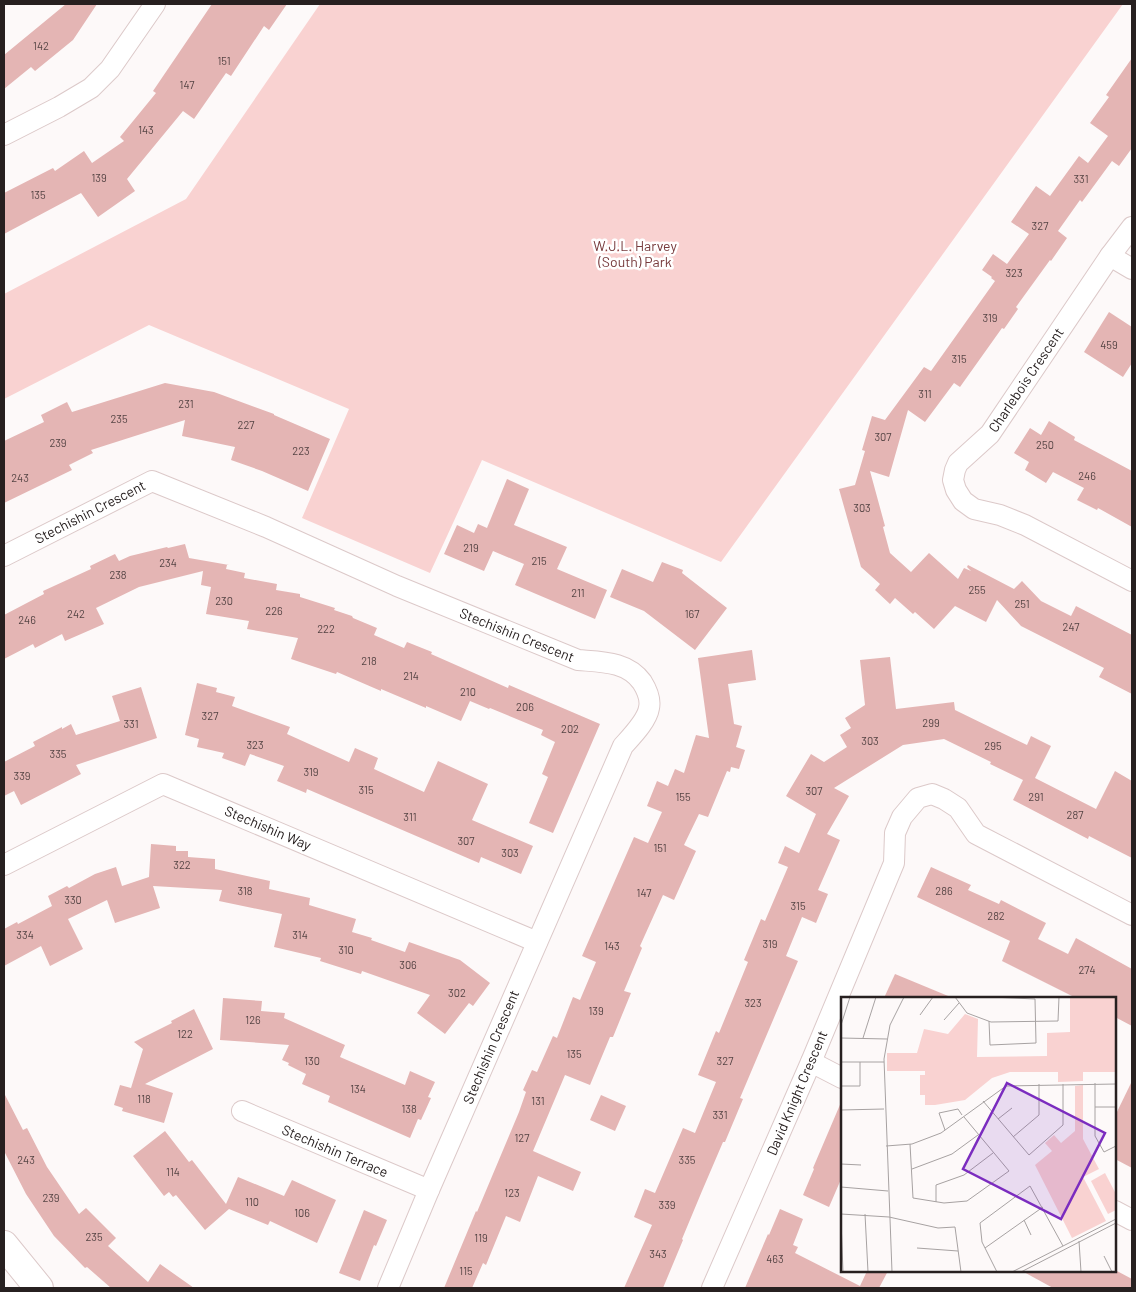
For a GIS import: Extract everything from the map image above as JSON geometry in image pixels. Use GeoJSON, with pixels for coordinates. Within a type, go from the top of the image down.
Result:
{"type":"FeatureCollection","features":[{"type":"Feature","properties":{"kind":"street"},"geometry":{"type":"LineString","coordinates":[[4,135],[59,107],[91,88],[110,68],[155,4]]}},
{"type":"Feature","properties":{"kind":"street","name":"Charlebois Crescent"},"geometry":{"type":"LineString","coordinates":[[1132,227],[1110,256],[990,434],[958,463],[954,480],[956,490],[963,501],[974,509],[1000,515],[1025,525],[1132,581]]}},
{"type":"Feature","properties":{"kind":"street"},"geometry":{"type":"LineString","coordinates":[[1110,256],[1132,269]]}},
{"type":"Feature","properties":{"kind":"street","name":"Stechishin Crescent"},"geometry":{"type":"LineString","coordinates":[[4,556],[152,481],[266,527],[396,586],[578,660],[625,667],[637,675],[646,688],[649,698],[649,709],[637,730],[622,746],[388,1288]]}},
{"type":"Feature","properties":{"kind":"street","name":"Stechishin Way"},"geometry":{"type":"LineString","coordinates":[[4,865],[163,784],[537,942]]}},
{"type":"Feature","properties":{"kind":"street","name":"David Knight Crescent"},"geometry":{"type":"LineString","coordinates":[[712,1288],[811,1062],[894,863],[895,832],[902,817],[918,798],[932,794],[944,799],[958,808],[976,834],[1132,915]]}},
{"type":"Feature","properties":{"kind":"street"},"geometry":{"type":"LineString","coordinates":[[811,1062],[841,1077]]}},
{"type":"Feature","properties":{"kind":"street","name":"Stechishin Terrace"},"geometry":{"type":"LineString","coordinates":[[242,1111],[429,1190]]}},
{"type":"Feature","properties":{"kind":"street"},"geometry":{"type":"LineString","coordinates":[[1116,1212],[1132,1220]]}},
{"type":"Feature","properties":{"kind":"street"},"geometry":{"type":"LineString","coordinates":[[4,1245],[39,1288]]}},
{"type":"Feature","properties":{"kind":"green space","name":"W.J.L. Harvey (South) Park"},"geometry":{"type":"Polygon","coordinates":[[[320,4],[1123,4],[721,562],[482,460],[430,573],[302,518],[349,409],[149,325],[4,399],[4,294],[186,199],[320,4]]]}},
{"type":"Feature","properties":{"kind":"building"},"geometry":{"type":"Polygon","coordinates":[[[66,4],[97,4],[73,40],[35,71],[31,67],[4,89],[4,55],[66,4]]]}},
{"type":"Feature","properties":{"kind":"building"},"geometry":{"type":"Polygon","coordinates":[[[212,4],[287,4],[269,30],[264,26],[231,76],[226,73],[194,119],[183,111],[127,179],[135,191],[98,217],[81,193],[4,234],[4,193],[53,168],[55,171],[84,151],[92,163],[124,141],[120,137],[156,93],[153,91],[212,4]]]}},
{"type":"Feature","properties":{"kind":"building"},"geometry":{"type":"Polygon","coordinates":[[[1132,58],[1132,148],[1119,166],[1112,161],[1082,202],[1080,200],[1058,231],[1067,238],[1016,307],[1018,309],[1004,329],[1002,328],[960,387],[954,383],[925,422],[908,410],[889,477],[870,471],[885,526],[883,527],[890,553],[911,572],[929,553],[958,579],[964,568],[971,571],[967,567],[968,565],[1014,589],[1022,581],[1041,601],[1071,616],[1076,606],[1132,635],[1132,694],[1099,677],[1104,668],[1021,626],[997,600],[986,622],[955,606],[934,629],[895,598],[890,604],[875,590],[880,584],[861,567],[839,489],[855,485],[865,451],[862,450],[872,416],[885,420],[924,367],[931,371],[995,281],[982,270],[993,254],[1007,264],[1029,234],[1011,222],[1036,186],[1050,196],[1079,156],[1088,163],[1108,136],[1090,123],[1109,97],[1106,95],[1132,58]]]}},
{"type":"Feature","properties":{"kind":"building"},"geometry":{"type":"Polygon","coordinates":[[[1109,312],[1132,327],[1132,363],[1123,377],[1084,352],[1109,312]]]}},
{"type":"Feature","properties":{"kind":"building"},"geometry":{"type":"Polygon","coordinates":[[[165,383],[214,392],[274,414],[330,439],[308,491],[231,460],[235,447],[182,436],[185,420],[91,450],[93,453],[69,465],[72,470],[4,503],[4,441],[44,422],[41,415],[67,402],[72,412],[165,383]]]}},
{"type":"Feature","properties":{"kind":"building"},"geometry":{"type":"Polygon","coordinates":[[[1049,421],[1075,437],[1074,440],[1132,471],[1132,527],[1098,508],[1097,510],[1077,500],[1084,488],[1053,472],[1046,483],[1025,470],[1029,462],[1014,453],[1030,428],[1041,435],[1049,421]]]}},
{"type":"Feature","properties":{"kind":"building"},"geometry":{"type":"Polygon","coordinates":[[[507,479],[529,489],[514,525],[567,547],[557,569],[607,590],[595,619],[515,585],[524,564],[493,551],[484,571],[444,554],[457,525],[474,533],[478,524],[487,528],[507,479]]]}},
{"type":"Feature","properties":{"kind":"building"},"geometry":{"type":"Polygon","coordinates":[[[185,544],[189,558],[229,565],[227,565],[226,569],[245,573],[244,578],[277,584],[276,590],[300,594],[300,597],[335,608],[334,610],[377,628],[374,635],[404,648],[407,642],[508,688],[509,685],[600,724],[553,833],[529,823],[548,777],[542,774],[555,742],[541,735],[543,730],[470,701],[461,721],[381,689],[381,691],[337,672],[336,674],[291,659],[298,638],[247,629],[249,621],[206,614],[211,587],[201,585],[203,571],[139,587],[96,608],[104,624],[65,641],[62,634],[35,648],[33,644],[4,659],[4,615],[44,594],[43,591],[91,569],[90,566],[115,554],[119,561],[130,556],[185,544]]]}},
{"type":"Feature","properties":{"kind":"building"},"geometry":{"type":"Polygon","coordinates":[[[662,562],[683,570],[682,573],[727,608],[695,650],[644,611],[610,597],[622,569],[653,582],[662,562]]]}},
{"type":"Feature","properties":{"kind":"building"},"geometry":{"type":"Polygon","coordinates":[[[752,650],[756,680],[728,684],[734,724],[742,726],[736,747],[745,750],[739,769],[731,767],[730,772],[727,771],[708,817],[699,814],[684,845],[696,851],[674,900],[663,895],[640,946],[642,948],[624,991],[631,993],[590,1085],[565,1075],[533,1151],[581,1172],[573,1191],[538,1176],[520,1222],[506,1216],[486,1265],[483,1263],[472,1288],[444,1288],[519,1112],[526,1092],[523,1090],[532,1070],[537,1072],[553,1036],[557,1038],[573,997],[580,1000],[596,962],[582,956],[634,837],[648,843],[662,812],[647,806],[657,781],[668,786],[675,769],[684,773],[696,735],[709,738],[698,658],[752,650]]]}},
{"type":"Feature","properties":{"kind":"building"},"geometry":{"type":"Polygon","coordinates":[[[890,657],[896,709],[954,702],[955,710],[1027,745],[1031,736],[1051,746],[1035,778],[1096,809],[1115,771],[1132,781],[1132,858],[1089,836],[1088,839],[1013,800],[1023,780],[944,739],[903,745],[834,788],[849,796],[827,834],[840,840],[818,890],[828,894],[816,923],[802,917],[786,956],[798,961],[740,1098],[743,1099],[725,1142],[723,1142],[702,1191],[663,1288],[624,1288],[652,1225],[634,1217],[645,1189],[655,1193],[683,1128],[695,1133],[716,1082],[698,1075],[716,1031],[719,1033],[748,962],[744,960],[761,919],[765,921],[788,867],[778,863],[785,846],[799,853],[816,814],[786,796],[811,754],[824,762],[847,747],[840,735],[851,728],[845,718],[865,705],[860,660],[890,657]]]}},
{"type":"Feature","properties":{"kind":"building"},"geometry":{"type":"Polygon","coordinates":[[[197,683],[217,688],[216,692],[235,697],[232,706],[290,727],[287,734],[349,762],[355,748],[378,758],[374,769],[424,792],[438,761],[488,784],[472,820],[533,846],[521,874],[481,857],[479,863],[307,789],[306,793],[277,781],[284,766],[250,754],[245,766],[222,758],[224,753],[197,747],[199,739],[185,735],[197,683]]]}},
{"type":"Feature","properties":{"kind":"building"},"geometry":{"type":"Polygon","coordinates":[[[141,687],[157,738],[76,765],[81,774],[21,805],[14,791],[4,796],[4,762],[35,746],[33,742],[62,727],[62,729],[71,724],[76,735],[120,721],[112,696],[141,687]]]}},
{"type":"Feature","properties":{"kind":"building"},"geometry":{"type":"Polygon","coordinates":[[[151,844],[176,846],[176,851],[188,851],[188,857],[215,859],[215,869],[270,881],[269,889],[310,898],[309,905],[356,919],[352,932],[405,952],[409,942],[460,960],[490,983],[473,1006],[469,1003],[445,1034],[417,1013],[430,995],[362,971],[361,974],[320,961],[321,958],[274,947],[282,914],[219,901],[222,890],[153,886],[160,908],[115,923],[107,900],[68,919],[83,949],[50,966],[41,946],[4,966],[4,929],[17,922],[18,924],[52,906],[48,896],[67,886],[69,888],[95,874],[116,867],[122,886],[149,877],[151,844]]]}},
{"type":"Feature","properties":{"kind":"building"},"geometry":{"type":"Polygon","coordinates":[[[931,867],[971,885],[968,890],[999,904],[1001,900],[1046,923],[1038,939],[1068,954],[1076,938],[1132,969],[1132,1026],[1116,1018],[1116,997],[1074,997],[1002,961],[1010,941],[917,897],[931,867]]]}},
{"type":"Feature","properties":{"kind":"building"},"geometry":{"type":"Polygon","coordinates":[[[895,974],[951,997],[884,997],[895,974]]]}},
{"type":"Feature","properties":{"kind":"building"},"geometry":{"type":"Polygon","coordinates":[[[223,998],[262,1001],[261,1011],[285,1013],[284,1018],[345,1045],[340,1057],[405,1085],[410,1071],[435,1082],[428,1097],[431,1098],[421,1120],[418,1119],[410,1138],[328,1102],[330,1096],[302,1084],[306,1074],[282,1060],[289,1045],[220,1040],[223,998]]]}},
{"type":"Feature","properties":{"kind":"building"},"geometry":{"type":"Polygon","coordinates":[[[194,1009],[213,1049],[145,1084],[173,1093],[164,1123],[122,1111],[123,1108],[114,1105],[120,1085],[131,1088],[143,1049],[134,1042],[172,1023],[171,1021],[194,1009]]]}},
{"type":"Feature","properties":{"kind":"building"},"geometry":{"type":"Polygon","coordinates":[[[1132,1081],[1132,1168],[1116,1160],[1116,1114],[1132,1081]]]}},
{"type":"Feature","properties":{"kind":"building"},"geometry":{"type":"Polygon","coordinates":[[[4,1093],[23,1130],[27,1128],[47,1167],[79,1214],[86,1208],[116,1238],[108,1246],[148,1282],[160,1264],[194,1288],[111,1288],[87,1267],[85,1268],[54,1236],[26,1194],[4,1151],[4,1093]]]}},
{"type":"Feature","properties":{"kind":"building"},"geometry":{"type":"Polygon","coordinates":[[[601,1095],[626,1106],[615,1131],[590,1120],[601,1095]]]}},
{"type":"Feature","properties":{"kind":"building"},"geometry":{"type":"Polygon","coordinates":[[[841,1102],[841,1179],[829,1207],[803,1195],[841,1102]]]}},
{"type":"Feature","properties":{"kind":"building"},"geometry":{"type":"Polygon","coordinates":[[[165,1131],[189,1162],[192,1160],[226,1204],[238,1177],[284,1196],[292,1180],[336,1200],[317,1243],[270,1221],[268,1225],[229,1209],[205,1230],[176,1195],[173,1197],[169,1192],[164,1196],[133,1156],[165,1131]]]}},
{"type":"Feature","properties":{"kind":"building"},"geometry":{"type":"Polygon","coordinates":[[[780,1209],[803,1219],[793,1245],[798,1247],[795,1253],[860,1286],[867,1272],[887,1272],[879,1288],[745,1288],[780,1209]]]}},
{"type":"Feature","properties":{"kind":"building"},"geometry":{"type":"Polygon","coordinates":[[[364,1210],[387,1220],[376,1246],[374,1245],[360,1281],[339,1273],[364,1210]]]}},
{"type":"Feature","properties":{"kind":"building"},"geometry":{"type":"Polygon","coordinates":[[[1117,1271],[1132,1279],[1132,1288],[1053,1288],[1024,1272],[1117,1271]]]}}]}
